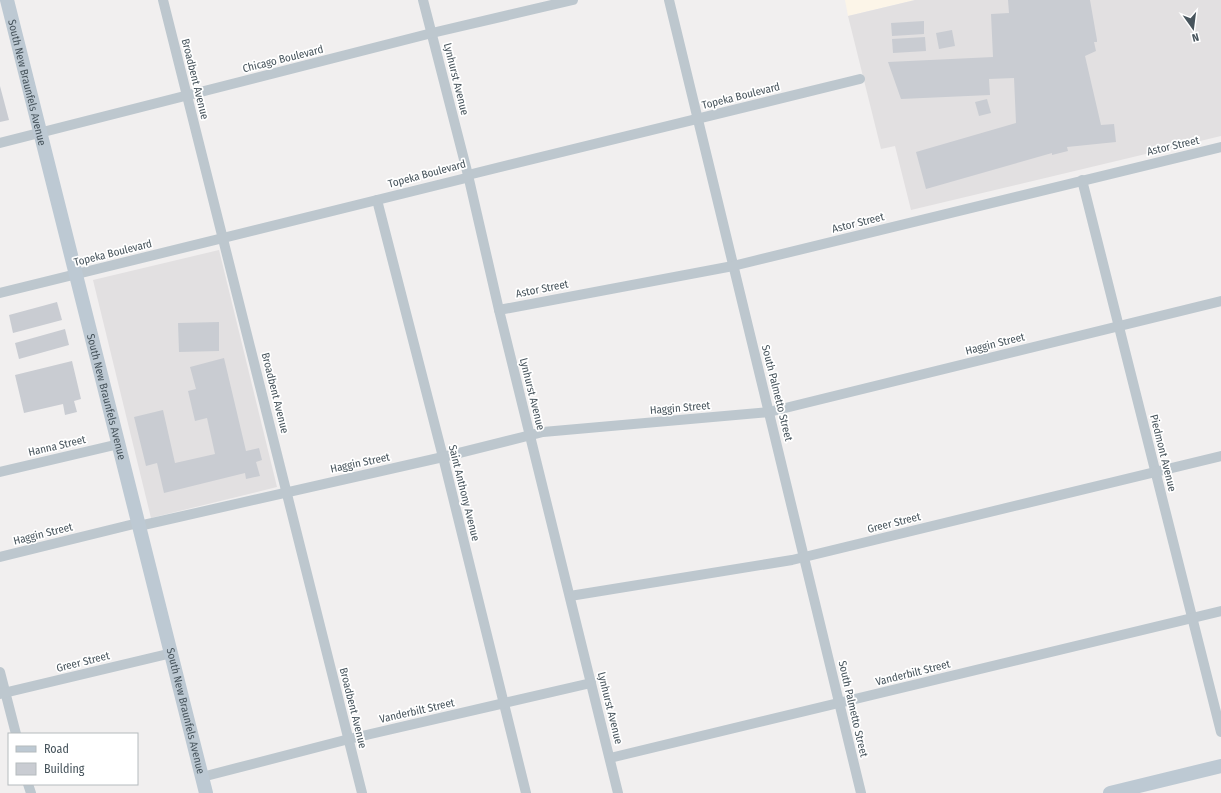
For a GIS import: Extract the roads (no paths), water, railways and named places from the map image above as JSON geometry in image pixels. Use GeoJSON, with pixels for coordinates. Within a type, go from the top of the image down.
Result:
{"type":"FeatureCollection","features":[{"type":"Feature","properties":{"kind":"main road","name":"South New Braunfels Avenue"},"geometry":{"type":"LineString","coordinates":[[7,0],[39,133],[172,653],[206,793]]}},
{"type":"Feature","properties":{"kind":"main road"},"geometry":{"type":"LineString","coordinates":[[1110,793],[1221,766]]}},
{"type":"Feature","properties":{"kind":"street","name":"Broadbent Avenue"},"geometry":{"type":"LineString","coordinates":[[163,0],[362,793]]}},
{"type":"Feature","properties":{"kind":"street","name":"Lynhurst Avenue"},"geometry":{"type":"LineString","coordinates":[[423,0],[468,175],[498,310],[618,793]]}},
{"type":"Feature","properties":{"kind":"street","name":"Chicago Boulevard"},"geometry":{"type":"LineString","coordinates":[[0,143],[432,33],[573,0]]}},
{"type":"Feature","properties":{"kind":"street","name":"South Palmetto Street"},"geometry":{"type":"LineString","coordinates":[[669,0],[861,793]]}},
{"type":"Feature","properties":{"kind":"street","name":"Topeka Boulevard"},"geometry":{"type":"LineString","coordinates":[[0,293],[466,178],[468,175],[860,79]]}},
{"type":"Feature","properties":{"kind":"street","name":"Astor Street"},"geometry":{"type":"LineString","coordinates":[[498,310],[734,266],[1221,147]]}},
{"type":"Feature","properties":{"kind":"street","name":"Piedmont Avenue"},"geometry":{"type":"LineString","coordinates":[[1082,180],[1221,732]]}},
{"type":"Feature","properties":{"kind":"street","name":"Saint Anthony Avenue"},"geometry":{"type":"LineString","coordinates":[[377,200],[443,457],[526,793]]}},
{"type":"Feature","properties":{"kind":"street","name":"Haggin Street"},"geometry":{"type":"LineString","coordinates":[[0,557],[139,524],[443,457],[543,432],[769,412],[1221,302]]}},
{"type":"Feature","properties":{"kind":"street","name":"Hanna Street"},"geometry":{"type":"LineString","coordinates":[[0,472],[119,444]]}},
{"type":"Feature","properties":{"kind":"street","name":"Greer Street"},"geometry":{"type":"LineString","coordinates":[[570,596],[804,557],[1221,456]]}},
{"type":"Feature","properties":{"kind":"street","name":"Vanderbilt Street"},"geometry":{"type":"LineString","coordinates":[[610,758],[1221,611]]}},
{"type":"Feature","properties":{"kind":"street","name":"Greer Street"},"geometry":{"type":"LineString","coordinates":[[3,694],[172,653]]}},
{"type":"Feature","properties":{"kind":"street"},"geometry":{"type":"LineString","coordinates":[[0,672],[3,694],[16,733]]}},
{"type":"Feature","properties":{"kind":"street","name":"Vanderbilt Street"},"geometry":{"type":"LineString","coordinates":[[202,777],[349,740],[591,683]]}}]}
